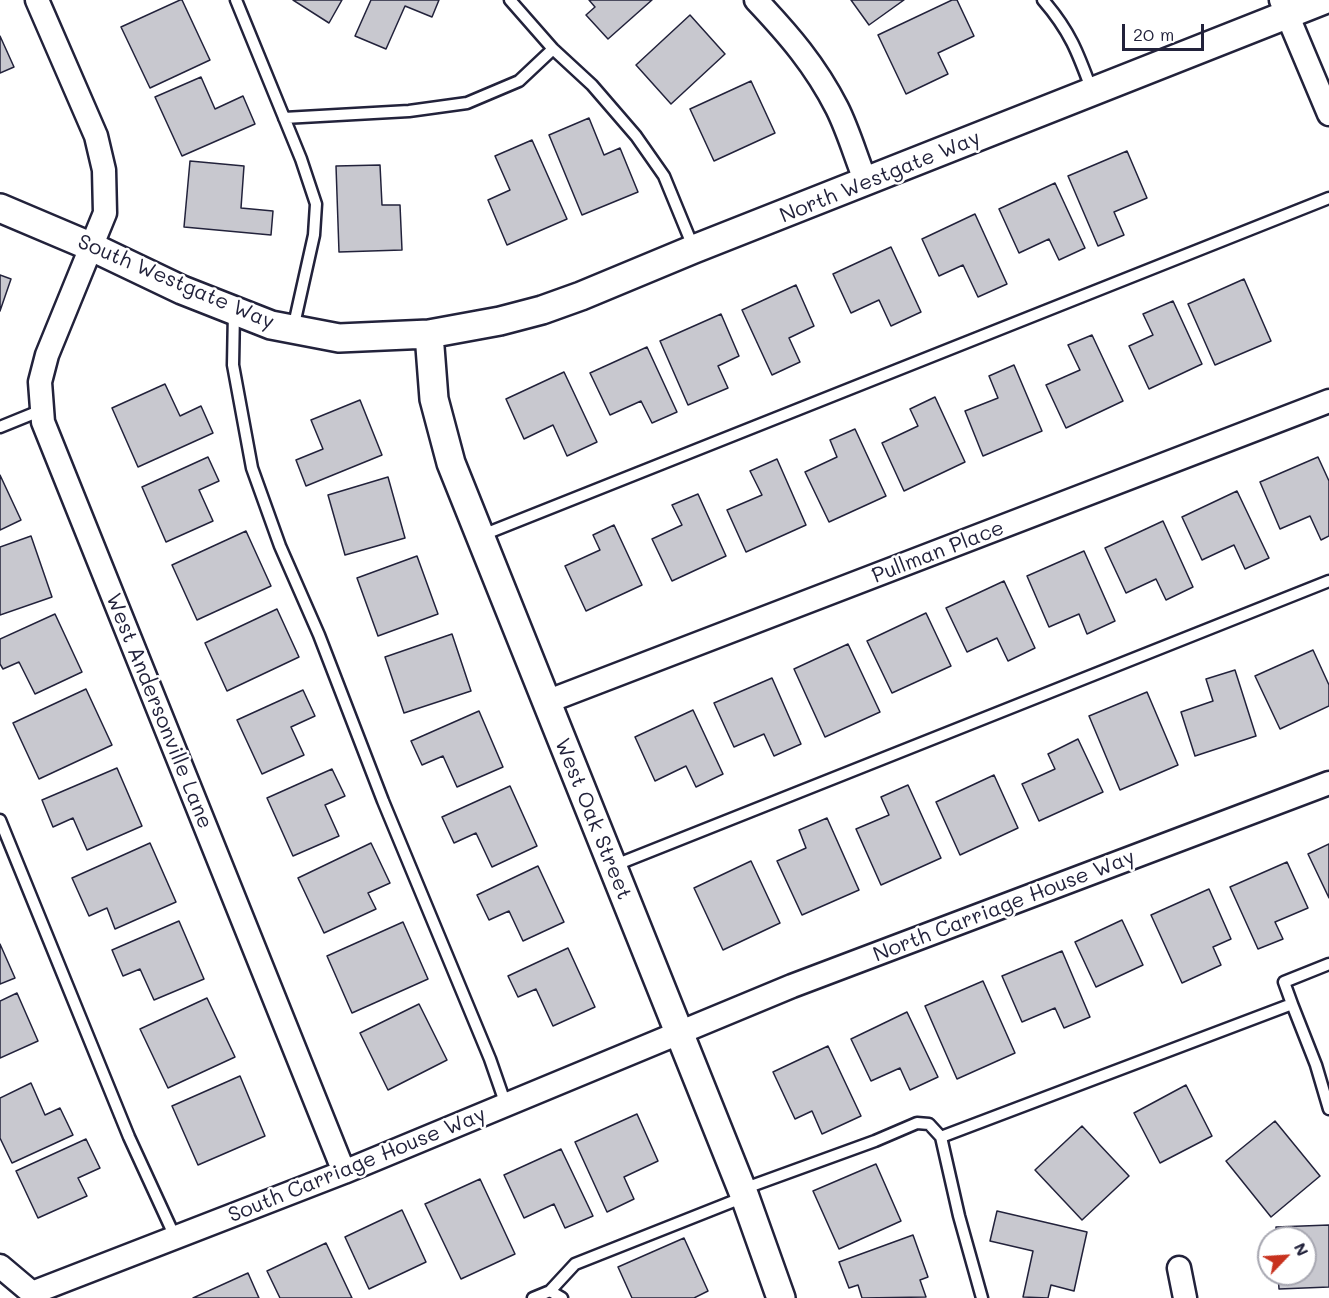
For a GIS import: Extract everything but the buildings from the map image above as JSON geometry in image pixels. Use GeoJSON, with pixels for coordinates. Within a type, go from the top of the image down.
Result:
{"type":"FeatureCollection","features":[{"type":"Feature","properties":{"kind":"street","name":"West Andersonville Lane"},"geometry":{"type":"LineString","coordinates":[[37,0],[96,136],[104,170],[105,213],[46,355],[40,382],[43,422],[344,1172]]}},
{"type":"Feature","properties":{"kind":"street"},"geometry":{"type":"LineString","coordinates":[[756,0],[792,37],[824,86],[838,110],[866,182]]}},
{"type":"Feature","properties":{"kind":"street","name":"North Westgate Way"},"geometry":{"type":"LineString","coordinates":[[429,334],[500,321],[542,310],[581,296],[694,249],[1092,93],[1284,8],[1324,0]]}},
{"type":"Feature","properties":{"kind":"street"},"geometry":{"type":"LineString","coordinates":[[1284,8],[1329,114]]}},
{"type":"Feature","properties":{"kind":"street","name":"South Westgate Way"},"geometry":{"type":"LineString","coordinates":[[0,208],[92,247],[182,290],[272,325],[339,338],[429,334]]}},
{"type":"Feature","properties":{"kind":"street","name":"West Oak Street"},"geometry":{"type":"LineString","coordinates":[[429,334],[434,399],[451,463],[744,1193],[781,1298]]}},
{"type":"Feature","properties":{"kind":"street","name":"Pullman Place"},"geometry":{"type":"LineString","coordinates":[[546,702],[1329,401]]}},
{"type":"Feature","properties":{"kind":"street","name":"North Carriage House Way"},"geometry":{"type":"LineString","coordinates":[[680,1034],[792,986],[1329,783]]}},
{"type":"Feature","properties":{"kind":"street","name":"South Carriage House Way"},"geometry":{"type":"LineString","coordinates":[[0,1266],[32,1293],[344,1172],[680,1034]]}},
{"type":"Feature","properties":{"kind":"street"},"geometry":{"type":"LineString","coordinates":[[1179,1268],[1185,1298]]}},
{"type":"Feature","properties":{"kind":"lane"},"geometry":{"type":"LineString","coordinates":[[236,0],[301,159],[316,204],[314,235],[293,329]]}},
{"type":"Feature","properties":{"kind":"lane"},"geometry":{"type":"LineString","coordinates":[[510,0],[553,49],[592,85],[636,136],[664,176],[694,249]]}},
{"type":"Feature","properties":{"kind":"lane"},"geometry":{"type":"LineString","coordinates":[[1043,0],[1064,26],[1092,93]]}},
{"type":"Feature","properties":{"kind":"lane"},"geometry":{"type":"LineString","coordinates":[[284,118],[409,111],[466,103],[519,81],[553,49]]}},
{"type":"Feature","properties":{"kind":"lane"},"geometry":{"type":"LineString","coordinates":[[480,536],[1329,198]]}},
{"type":"Feature","properties":{"kind":"lane"},"geometry":{"type":"LineString","coordinates":[[234,310],[232,365],[252,468],[280,546],[319,635],[355,732],[490,1059],[506,1106]]}},
{"type":"Feature","properties":{"kind":"lane"},"geometry":{"type":"LineString","coordinates":[[0,427],[42,410]]}},
{"type":"Feature","properties":{"kind":"lane"},"geometry":{"type":"LineString","coordinates":[[613,866],[1329,581]]}},
{"type":"Feature","properties":{"kind":"lane"},"geometry":{"type":"LineString","coordinates":[[0,820],[129,1137],[175,1238]]}},
{"type":"Feature","properties":{"kind":"lane"},"geometry":{"type":"LineString","coordinates":[[1329,964],[1284,982],[1316,1065],[1329,1109]]}},
{"type":"Feature","properties":{"kind":"lane"},"geometry":{"type":"LineString","coordinates":[[941,1137],[1292,1004]]}},
{"type":"Feature","properties":{"kind":"lane"},"geometry":{"type":"LineString","coordinates":[[533,1298],[550,1291],[575,1264],[917,1123],[929,1124],[941,1137],[959,1216],[982,1298]]}},
{"type":"Feature","properties":{"kind":"lane"},"geometry":{"type":"LineString","coordinates":[[550,1291],[562,1298]]}}]}
